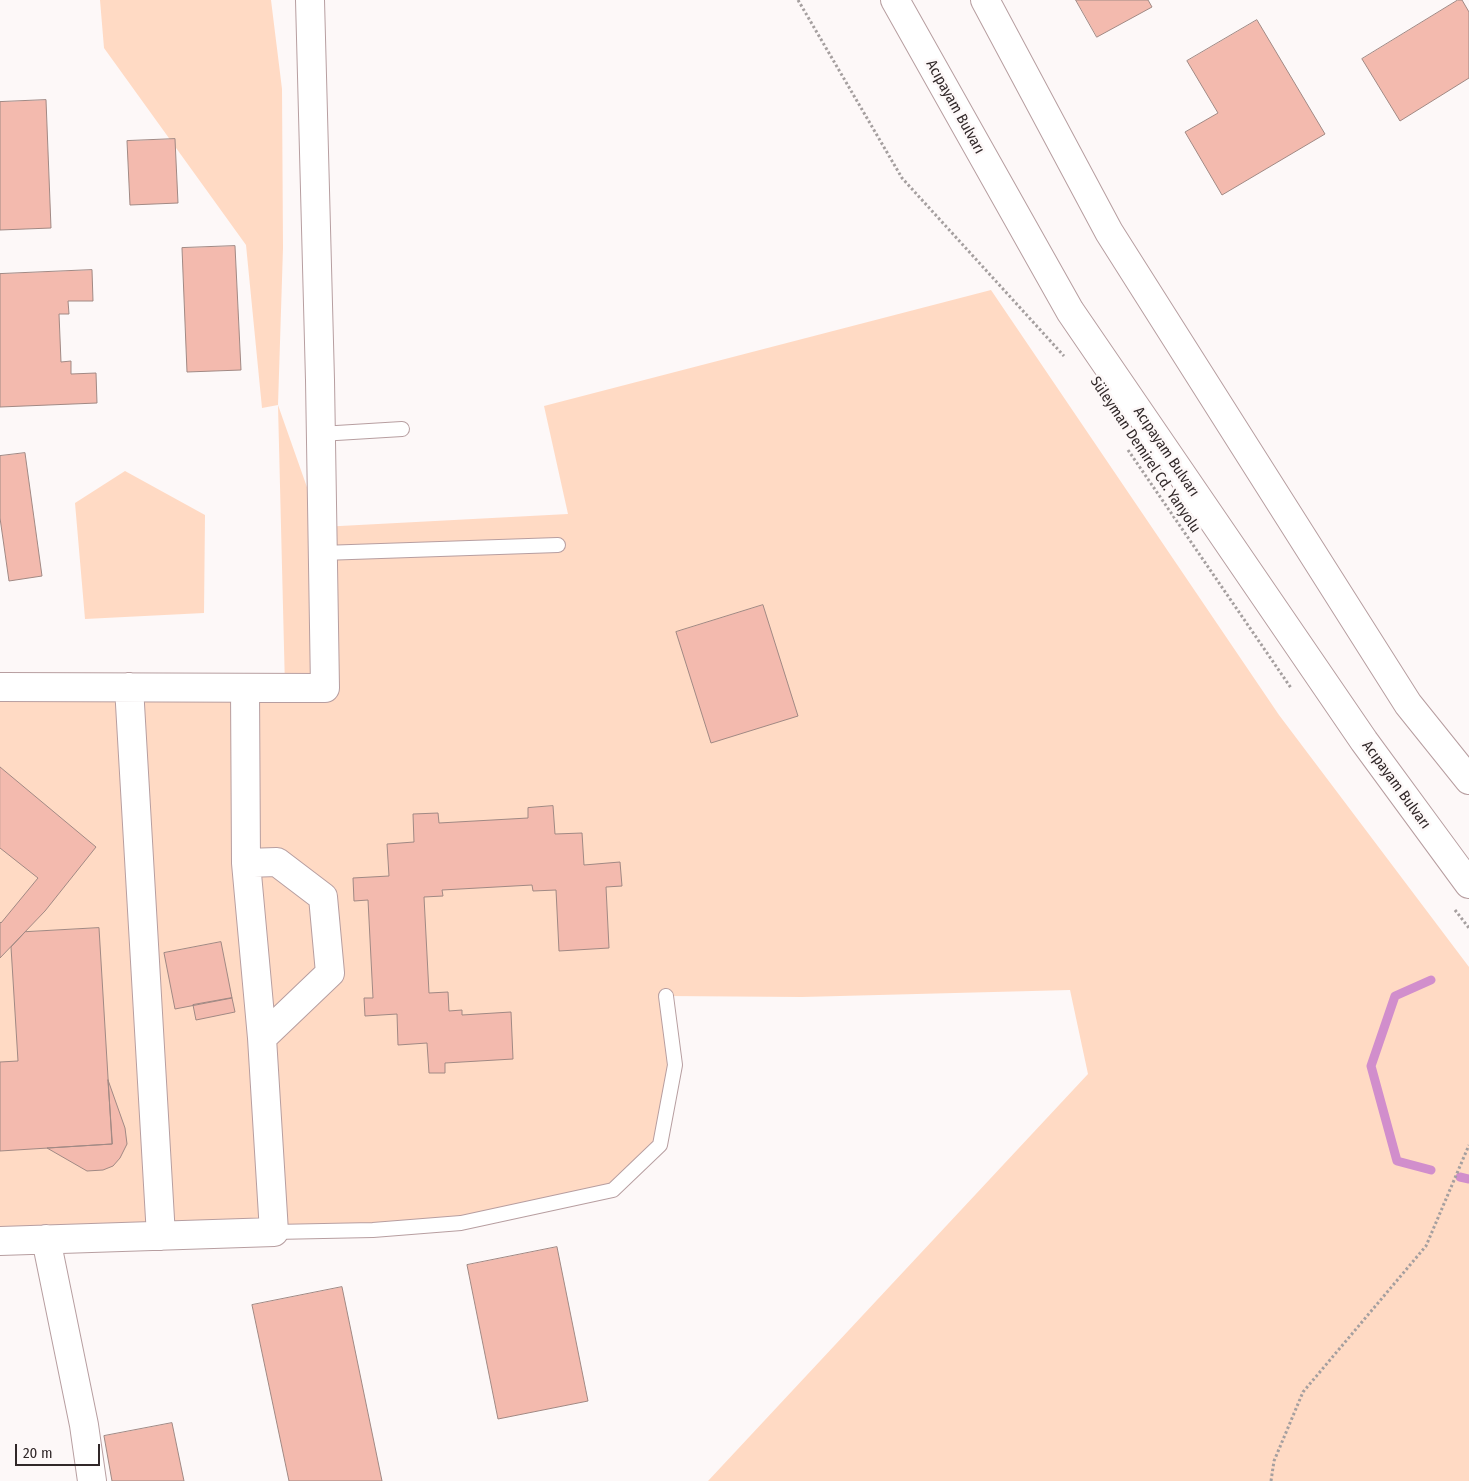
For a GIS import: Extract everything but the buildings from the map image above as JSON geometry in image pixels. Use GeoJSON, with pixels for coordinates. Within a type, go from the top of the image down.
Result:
{"type":"FeatureCollection","features":[{"type":"Feature","properties":{"kind":"street"},"geometry":{"type":"LineString","coordinates":[[0,687],[325,688],[310,0]]}},
{"type":"Feature","properties":{"kind":"street","name":"Acıpayam Bulvarı"},"geometry":{"type":"LineString","coordinates":[[895,0],[1070,311],[1364,742],[1469,884]]}},
{"type":"Feature","properties":{"kind":"street"},"geometry":{"type":"LineString","coordinates":[[985,0],[1109,232],[1408,704],[1466,776]]}},
{"type":"Feature","properties":{"kind":"street"},"geometry":{"type":"LineString","coordinates":[[130,687],[162,1236]]}},
{"type":"Feature","properties":{"kind":"street"},"geometry":{"type":"LineString","coordinates":[[0,1241],[274,1232],[262,1038],[246,863],[245,688]]}},
{"type":"Feature","properties":{"kind":"street"},"geometry":{"type":"LineString","coordinates":[[246,863],[277,862],[323,897],[330,973],[262,1038]]}},
{"type":"Feature","properties":{"kind":"street"},"geometry":{"type":"LineString","coordinates":[[46,1239],[84,1425],[92,1481]]}},
{"type":"Feature","properties":{"kind":"lane"},"geometry":{"type":"LineString","coordinates":[[320,434],[402,429]]}},
{"type":"Feature","properties":{"kind":"lane"},"geometry":{"type":"LineString","coordinates":[[322,553],[558,545]]}},
{"type":"Feature","properties":{"kind":"lane"},"geometry":{"type":"LineString","coordinates":[[274,1232],[373,1230],[461,1223],[613,1190],[660,1145],[675,1065],[666,996]]}},
{"type":"Feature","properties":{"kind":"path"},"geometry":{"type":"LineString","coordinates":[[798,0],[902,178],[1066,358]]}},
{"type":"Feature","properties":{"kind":"path","name":"Süleyman Demirel Cd. Yanyolu"},"geometry":{"type":"LineString","coordinates":[[1126,448],[1293,692]]}},
{"type":"Feature","properties":{"kind":"path"},"geometry":{"type":"LineString","coordinates":[[1451,904],[1469,928]]}},
{"type":"Feature","properties":{"kind":"path"},"geometry":{"type":"LineString","coordinates":[[1271,1481],[1274,1461],[1303,1392],[1426,1246],[1469,1145]]}},
{"type":"Feature","properties":{"kind":"shaded area"},"geometry":{"type":"Polygon","coordinates":[[[100,0],[271,0],[282,89],[283,248],[278,405],[262,408],[246,245],[104,48],[100,0]]]}},
{"type":"Feature","properties":{"kind":"shaded area"},"geometry":{"type":"Polygon","coordinates":[[[991,290],[1279,715],[1469,967],[1469,1481],[708,1481],[1088,1074],[1070,990],[802,997],[667,996],[675,1065],[660,1145],[613,1190],[461,1223],[0,1242],[0,687],[285,688],[278,405],[321,527],[568,514],[544,406],[991,290]]]}},
{"type":"Feature","properties":{"kind":"shaded area"},"geometry":{"type":"Polygon","coordinates":[[[125,471],[205,515],[204,613],[85,619],[75,503],[125,471]]]}},
{"type":"Feature","properties":{"kind":"waterway"},"geometry":{"type":"LineString","coordinates":[[1431,980],[1395,996],[1371,1066],[1397,1161],[1431,1170]]}},
{"type":"Feature","properties":{"kind":"waterway"},"geometry":{"type":"LineString","coordinates":[[1460,1177],[1469,1179]]}}]}
